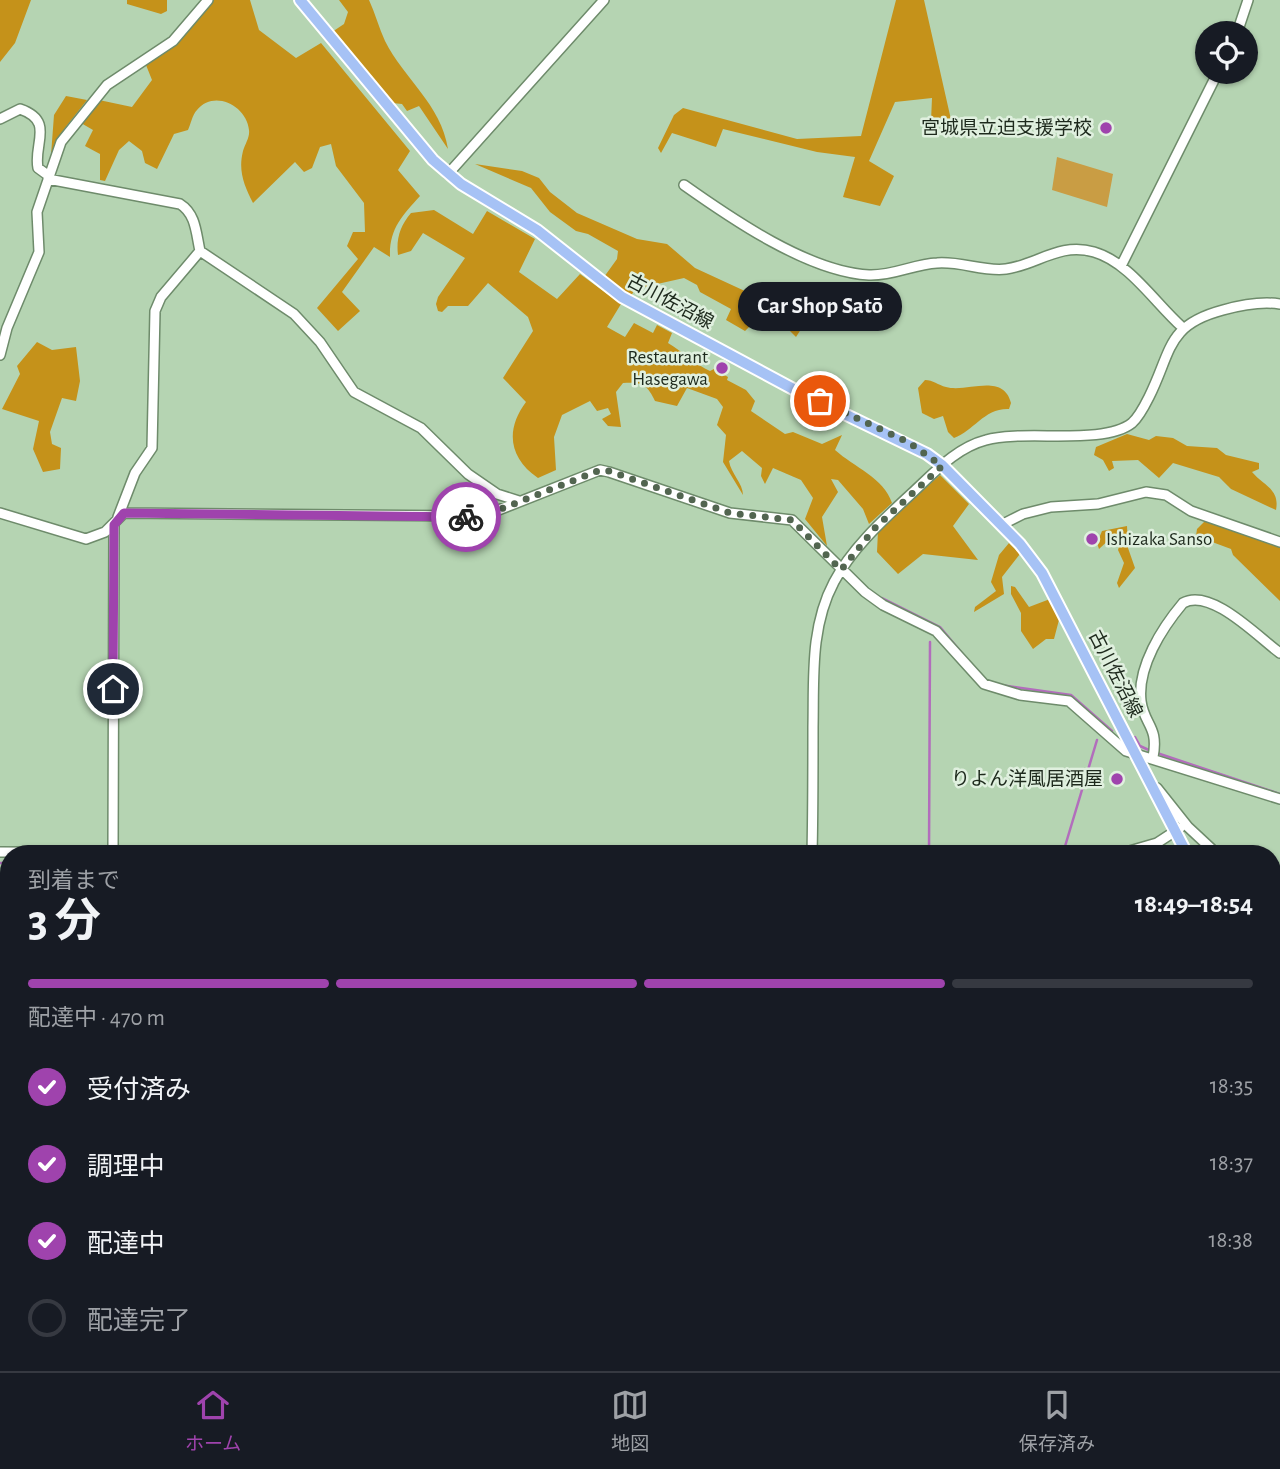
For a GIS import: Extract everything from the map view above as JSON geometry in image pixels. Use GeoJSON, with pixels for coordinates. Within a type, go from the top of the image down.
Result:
{"type":"FeatureCollection","features":[{"type":"Feature","properties":{"kind":"main road","name":"古川佐沼線"},"geometry":{"type":"LineString","coordinates":[[300,0],[332,42],[448,174],[537,230],[622,297],[797,391],[908,442],[942,466],[1031,557],[1053,590],[1182,845]]}},
{"type":"Feature","properties":{"kind":"street"},"geometry":{"type":"LineString","coordinates":[[0,355],[39,252],[37,212],[61,142],[99,93],[115,78],[173,41],[208,0]]}},
{"type":"Feature","properties":{"kind":"street"},"geometry":{"type":"LineString","coordinates":[[448,174],[604,0]]}},
{"type":"Feature","properties":{"kind":"street"},"geometry":{"type":"LineString","coordinates":[[1241,21],[1248,0]]}},
{"type":"Feature","properties":{"kind":"street"},"geometry":{"type":"LineString","coordinates":[[1121,266],[1212,84]]}},
{"type":"Feature","properties":{"kind":"street"},"geometry":{"type":"LineString","coordinates":[[0,119],[20,109],[37,120],[42,132],[37,162],[42,172],[49,177],[180,204],[193,219],[200,251],[294,314],[320,342],[354,392],[421,428],[468,474],[497,494],[519,500]]}},
{"type":"Feature","properties":{"kind":"street"},"geometry":{"type":"LineString","coordinates":[[684,185],[721,210],[793,250],[818,262],[855,273],[882,274],[936,263],[1007,269],[1047,254],[1074,249],[1096,252],[1121,266],[1182,327]]}},
{"type":"Feature","properties":{"kind":"street"},"geometry":{"type":"LineString","coordinates":[[113,845],[116,521],[135,473],[152,449],[155,311],[161,297],[200,251]]}},
{"type":"Feature","properties":{"kind":"street"},"geometry":{"type":"LineString","coordinates":[[812,845],[815,636],[824,606],[841,570],[875,528],[958,452],[988,439],[1095,434],[1118,430],[1132,423],[1145,405],[1173,339],[1182,327],[1207,314],[1231,308],[1269,302],[1280,304]]}},
{"type":"Feature","properties":{"kind":"street"},"geometry":{"type":"LineString","coordinates":[[0,513],[86,539],[99,537],[124,513],[458,517],[483,515],[600,470],[730,513],[792,520],[841,570],[883,604],[936,631],[984,684],[1020,695],[1069,701],[1117,746],[1138,759],[1188,827],[1207,845]]}},
{"type":"Feature","properties":{"kind":"street"},"geometry":{"type":"LineString","coordinates":[[1001,525],[1023,514],[1051,507],[1098,504],[1146,492],[1166,495],[1191,512],[1280,542]]}},
{"type":"Feature","properties":{"kind":"street"},"geometry":{"type":"LineString","coordinates":[[1154,754],[1154,733],[1141,701],[1143,672],[1183,603],[1195,600],[1225,611],[1280,653]]}},
{"type":"Feature","properties":{"kind":"street"},"geometry":{"type":"LineString","coordinates":[[1138,759],[1154,754],[1280,799]]}},
{"type":"Feature","properties":{"kind":"street"},"geometry":{"type":"LineString","coordinates":[[1150,845],[1174,831],[1188,827]]}},
{"type":"Feature","properties":{"kind":"shaded area"},"geometry":{"type":"Polygon","coordinates":[[[0,0],[31,0],[15,43],[0,62],[0,0]]]}},
{"type":"Feature","properties":{"kind":"shaded area"},"geometry":{"type":"Polygon","coordinates":[[[127,0],[167,0],[167,11],[161,14],[127,4],[127,0]]]}},
{"type":"Feature","properties":{"kind":"shaded area"},"geometry":{"type":"Polygon","coordinates":[[[212,0],[250,0],[259,30],[296,58],[321,43],[410,151],[398,170],[420,196],[394,231],[390,257],[374,247],[342,292],[360,311],[338,331],[317,308],[358,259],[347,246],[353,232],[365,232],[364,203],[336,166],[331,144],[320,147],[312,168],[304,172],[295,162],[253,203],[241,165],[248,138],[247,121],[229,103],[212,101],[197,110],[188,130],[174,134],[157,169],[145,163],[142,151],[129,141],[119,150],[105,181],[100,180],[100,154],[85,146],[93,130],[81,123],[99,100],[132,107],[152,80],[146,65],[176,45],[212,0]]]}},
{"type":"Feature","properties":{"kind":"shaded area"},"geometry":{"type":"Polygon","coordinates":[[[339,0],[369,0],[393,55],[438,118],[448,149],[419,106],[407,111],[402,104],[392,103],[332,32],[344,24],[348,12],[339,0]]]}},
{"type":"Feature","properties":{"kind":"shaded area"},"geometry":{"type":"Polygon","coordinates":[[[896,0],[924,0],[954,133],[931,121],[932,98],[895,102],[869,161],[894,176],[880,206],[843,197],[855,157],[817,152],[723,129],[716,147],[672,133],[661,153],[658,148],[674,115],[683,108],[797,139],[861,136],[896,0]]]}},
{"type":"Feature","properties":{"kind":"shaded area"},"geometry":{"type":"Polygon","coordinates":[[[66,96],[87,100],[65,128],[51,155],[54,115],[66,96]]]}},
{"type":"Feature","properties":{"kind":"shaded area"},"geometry":{"type":"Polygon","coordinates":[[[1057,157],[1113,174],[1107,207],[1052,190],[1057,157]]]}},
{"type":"Feature","properties":{"kind":"shaded area"},"geometry":{"type":"Polygon","coordinates":[[[475,164],[522,171],[539,178],[550,192],[577,213],[637,239],[667,244],[695,268],[747,292],[763,314],[769,315],[776,308],[805,323],[796,337],[774,315],[761,325],[755,321],[745,331],[726,320],[731,309],[700,292],[697,285],[684,278],[635,289],[631,296],[604,277],[617,259],[618,251],[588,234],[576,231],[550,212],[531,188],[475,164]]]}},
{"type":"Feature","properties":{"kind":"shaded area"},"geometry":{"type":"Polygon","coordinates":[[[434,210],[473,234],[487,211],[535,239],[519,272],[557,299],[580,274],[621,304],[607,327],[625,337],[634,323],[653,333],[657,325],[672,333],[668,343],[705,368],[710,371],[714,369],[746,390],[755,401],[751,411],[785,434],[793,432],[822,444],[842,435],[835,450],[875,480],[888,494],[892,503],[869,524],[863,509],[838,480],[831,479],[838,492],[822,517],[827,546],[805,519],[813,498],[801,480],[773,468],[765,484],[761,476],[762,468],[742,451],[729,461],[743,495],[723,462],[726,435],[717,425],[723,407],[717,399],[687,388],[677,406],[655,401],[643,385],[635,383],[623,383],[616,392],[621,427],[608,426],[602,419],[611,414],[608,408],[597,411],[590,401],[562,415],[554,437],[556,470],[538,478],[521,462],[513,443],[515,423],[526,402],[503,378],[533,331],[528,317],[488,283],[468,306],[448,306],[442,312],[438,311],[438,297],[465,258],[423,233],[411,251],[398,255],[400,233],[411,213],[434,210]]]}},
{"type":"Feature","properties":{"kind":"shaded area"},"geometry":{"type":"Polygon","coordinates":[[[37,342],[52,350],[76,347],[80,381],[76,401],[62,398],[50,432],[52,444],[61,448],[60,469],[43,472],[33,449],[39,421],[2,409],[20,374],[17,366],[37,342]]]}},
{"type":"Feature","properties":{"kind":"shaded area"},"geometry":{"type":"Polygon","coordinates":[[[925,380],[954,388],[1000,388],[1011,403],[1009,409],[993,412],[954,438],[948,432],[943,416],[934,419],[922,413],[918,388],[925,380]]]}},
{"type":"Feature","properties":{"kind":"shaded area"},"geometry":{"type":"Polygon","coordinates":[[[1127,434],[1149,440],[1156,436],[1173,438],[1187,446],[1217,448],[1226,455],[1259,463],[1259,469],[1252,472],[1273,492],[1277,503],[1276,510],[1231,489],[1219,477],[1173,463],[1159,478],[1138,460],[1112,461],[1114,468],[1109,471],[1103,460],[1094,455],[1096,447],[1127,434]]]}},
{"type":"Feature","properties":{"kind":"shaded area"},"geometry":{"type":"Polygon","coordinates":[[[940,475],[969,504],[953,526],[978,560],[923,554],[898,574],[877,552],[878,531],[940,475]]]}},
{"type":"Feature","properties":{"kind":"shaded area"},"geometry":{"type":"Polygon","coordinates":[[[1205,521],[1280,547],[1280,601],[1233,555],[1231,549],[1196,536],[1197,529],[1205,521]]]}},
{"type":"Feature","properties":{"kind":"shaded area"},"geometry":{"type":"Polygon","coordinates":[[[1127,526],[1128,548],[1135,568],[1119,588],[1117,583],[1124,563],[1118,550],[1121,540],[1113,536],[1099,549],[1097,543],[1102,531],[1127,526]]]}},
{"type":"Feature","properties":{"kind":"shaded area"},"geometry":{"type":"Polygon","coordinates":[[[1009,543],[1020,554],[1002,577],[1004,594],[974,612],[975,607],[996,591],[991,582],[999,555],[1009,543]]]}},
{"type":"Feature","properties":{"kind":"shaded area"},"geometry":{"type":"Polygon","coordinates":[[[1011,586],[1015,587],[1029,607],[1050,599],[1060,616],[1054,639],[1046,639],[1033,649],[1021,631],[1021,613],[1011,594],[1011,586]]]}},
{"type":"Feature","properties":{"kind":"waterway"},"geometry":{"type":"LineString","coordinates":[[882,598],[940,627],[966,658]]}},
{"type":"Feature","properties":{"kind":"waterway"},"geometry":{"type":"LineString","coordinates":[[929,845],[930,642]]}},
{"type":"Feature","properties":{"kind":"waterway"},"geometry":{"type":"LineString","coordinates":[[1000,685],[1071,695],[1112,731]]}},
{"type":"Feature","properties":{"kind":"waterway"},"geometry":{"type":"LineString","coordinates":[[1135,737],[1140,746],[1151,751]]}},
{"type":"Feature","properties":{"kind":"waterway"},"geometry":{"type":"LineString","coordinates":[[1065,845],[1097,740]]}},
{"type":"Feature","properties":{"kind":"waterway"},"geometry":{"type":"LineString","coordinates":[[1157,753],[1280,794]]}},
{"type":"Feature","properties":{"kind":"way so far"},"geometry":{"type":"LineString","coordinates":[[466,517],[496,511],[600,470],[609,471],[730,513],[792,520],[841,570],[875,528],[942,466],[908,442],[820,401]]}},
{"type":"Feature","properties":{"kind":"place","name":"宮城県立迫支援学校"},"geometry":{"type":"Point","coordinates":[1106,128]}},
{"type":"Feature","properties":{"kind":"place","name":"Restaurant Hasegawa"},"geometry":{"type":"Point","coordinates":[722,368]}},
{"type":"Feature","properties":{"kind":"place","name":"Car Shop Satō"},"geometry":{"type":"Point","coordinates":[820,401]}},
{"type":"Feature","properties":{"kind":"place","name":"Ishizaka Sanso"},"geometry":{"type":"Point","coordinates":[1092,539]}},
{"type":"Feature","properties":{"kind":"place","name":"りよん洋風居酒屋"},"geometry":{"type":"Point","coordinates":[1117,779]}},
{"type":"Feature","properties":{"kind":"route"},"geometry":{"type":"LineString","coordinates":[[113,689],[114,525],[117,518],[124,513],[466,517]]}}]}
